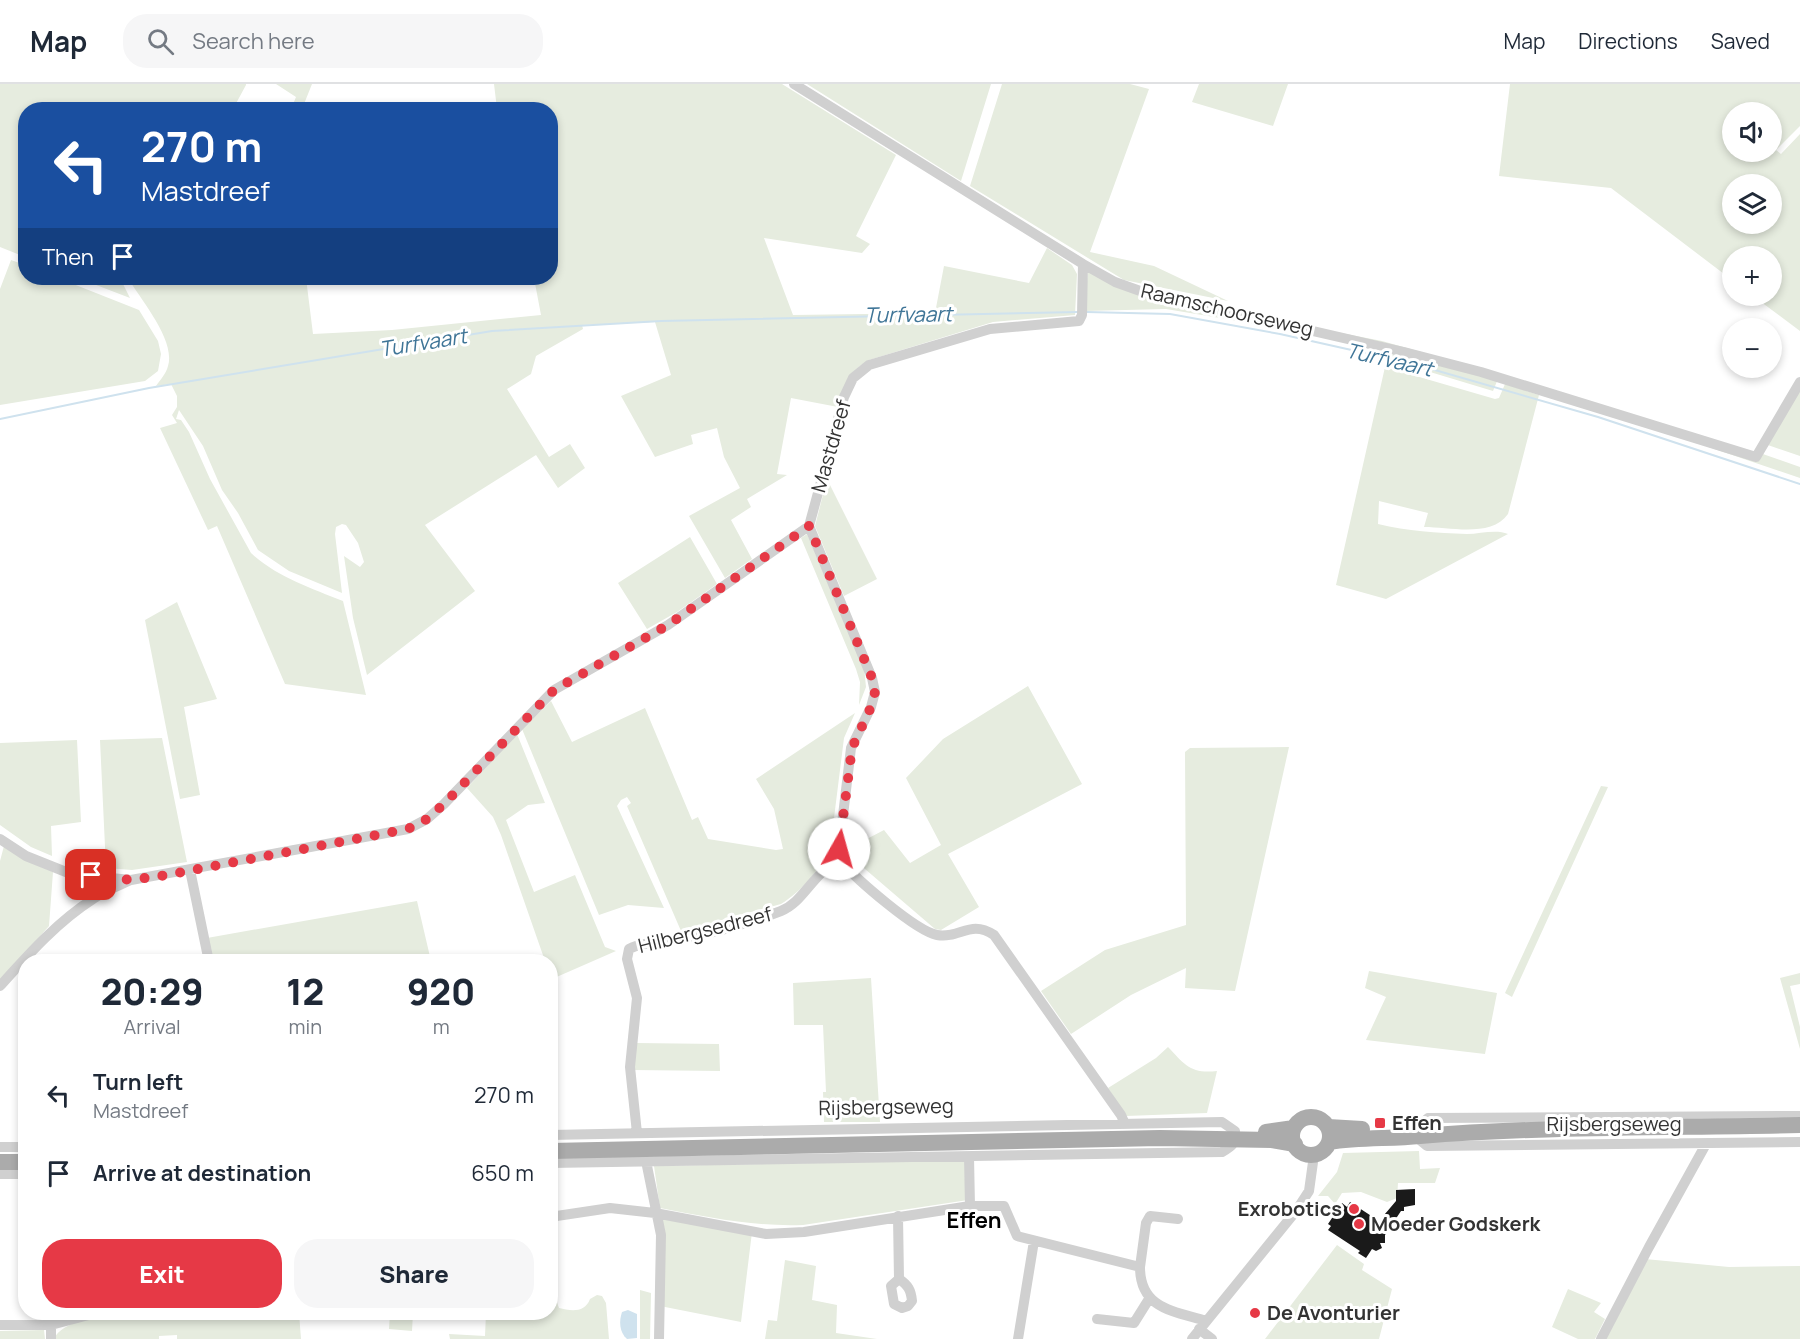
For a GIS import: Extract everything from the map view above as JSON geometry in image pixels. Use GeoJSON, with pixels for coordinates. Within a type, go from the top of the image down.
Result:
{"type":"FeatureCollection","features":[{"type":"Feature","properties":{"kind":"main road"},"geometry":{"type":"LineString","coordinates":[[1317,1117],[1328,1134],[1325,1148],[1314,1155],[1299,1150],[1295,1136],[1302,1119],[1317,1117]]}},
{"type":"Feature","properties":{"kind":"main road","name":"Rijsbergseweg"},"geometry":{"type":"LineString","coordinates":[[1328,1134],[1350,1138],[1422,1132],[1800,1125]]}},
{"type":"Feature","properties":{"kind":"main road","name":"Rijsbergseweg"},"geometry":{"type":"LineString","coordinates":[[558,1151],[1229,1136],[1272,1140],[1295,1136]]}},
{"type":"Feature","properties":{"kind":"main road"},"geometry":{"type":"LineString","coordinates":[[0,1162],[18,1162]]}},
{"type":"Feature","properties":{"kind":"street","name":"Raamschoorseweg"},"geometry":{"type":"LineString","coordinates":[[794,84],[1083,264],[1115,282],[1143,291],[1470,369],[1756,457],[1800,382]]}},
{"type":"Feature","properties":{"kind":"street","name":"Mastdreef"},"geometry":{"type":"LineString","coordinates":[[809,526],[844,397],[852,378],[868,365],[990,329],[1036,323],[1079,321],[1082,312],[1083,264]]}},
{"type":"Feature","properties":{"kind":"street"},"geometry":{"type":"LineString","coordinates":[[0,839],[26,856],[71,874],[131,880],[408,829],[427,819],[554,690],[668,625],[809,526],[872,678],[875,692],[871,707],[852,748],[839,849],[840,860],[890,906],[926,932],[947,935],[977,928],[994,935],[1125,1124]]}},
{"type":"Feature","properties":{"kind":"street","name":"Hilbergsedreef"},"geometry":{"type":"LineString","coordinates":[[637,1133],[630,1067],[637,1005],[634,980],[627,959],[629,949],[683,940],[753,922],[785,909],[794,903],[822,871],[840,860]]}},
{"type":"Feature","properties":{"kind":"street"},"geometry":{"type":"LineString","coordinates":[[190,870],[207,954]]}},
{"type":"Feature","properties":{"kind":"street"},"geometry":{"type":"LineString","coordinates":[[29,954],[69,917],[94,898],[131,880]]}},
{"type":"Feature","properties":{"kind":"street"},"geometry":{"type":"LineString","coordinates":[[0,986],[18,966]]}},
{"type":"Feature","properties":{"kind":"street","name":"Rijsbergseweg"},"geometry":{"type":"LineString","coordinates":[[1422,1132],[1800,1116]]}},
{"type":"Feature","properties":{"kind":"street","name":"Rijsbergseweg"},"geometry":{"type":"LineString","coordinates":[[558,1135],[1125,1124],[1229,1136]]}},
{"type":"Feature","properties":{"kind":"street","name":"Rijsbergseweg"},"geometry":{"type":"LineString","coordinates":[[1422,1132],[1706,1144],[1800,1142]]}},
{"type":"Feature","properties":{"kind":"street","name":"Rijsbergseweg"},"geometry":{"type":"LineString","coordinates":[[558,1163],[969,1157],[1229,1136]]}},
{"type":"Feature","properties":{"kind":"street"},"geometry":{"type":"LineString","coordinates":[[1601,1339],[1649,1246],[1706,1144]]}},
{"type":"Feature","properties":{"kind":"street"},"geometry":{"type":"LineString","coordinates":[[0,1147],[18,1147]]}},
{"type":"Feature","properties":{"kind":"street"},"geometry":{"type":"LineString","coordinates":[[1192,1339],[1296,1211],[1309,1191],[1314,1155]]}},
{"type":"Feature","properties":{"kind":"street"},"geometry":{"type":"LineString","coordinates":[[969,1157],[970,1206]]}},
{"type":"Feature","properties":{"kind":"street"},"geometry":{"type":"LineString","coordinates":[[646,1161],[661,1235],[659,1339]]}},
{"type":"Feature","properties":{"kind":"street"},"geometry":{"type":"LineString","coordinates":[[0,1174],[18,1174]]}},
{"type":"Feature","properties":{"kind":"street"},"geometry":{"type":"LineString","coordinates":[[558,1216],[610,1209],[655,1213],[766,1234],[804,1232],[970,1206],[1004,1206],[1017,1236],[1140,1267]]}},
{"type":"Feature","properties":{"kind":"street"},"geometry":{"type":"LineString","coordinates":[[898,1216],[899,1279]]}},
{"type":"Feature","properties":{"kind":"street"},"geometry":{"type":"LineString","coordinates":[[1178,1219],[1150,1216],[1146,1223],[1140,1267],[1149,1299],[1158,1306],[1202,1325],[1212,1339]]}},
{"type":"Feature","properties":{"kind":"street"},"geometry":{"type":"LineString","coordinates":[[1018,1339],[1034,1241]]}},
{"type":"Feature","properties":{"kind":"street"},"geometry":{"type":"LineString","coordinates":[[1097,1319],[1134,1323],[1149,1299]]}},
{"type":"Feature","properties":{"kind":"street"},"geometry":{"type":"LineString","coordinates":[[0,1325],[51,1325],[70,1320]]}},
{"type":"Feature","properties":{"kind":"street"},"geometry":{"type":"LineString","coordinates":[[51,1325],[51,1339]]}},
{"type":"Feature","properties":{"kind":"shaded area"},"geometry":{"type":"Polygon","coordinates":[[[0,84],[246,84],[237,102],[18,102],[18,254],[0,247],[0,84]]]}},
{"type":"Feature","properties":{"kind":"shaded area"},"geometry":{"type":"Polygon","coordinates":[[[276,84],[312,84],[305,102],[294,102],[296,97],[276,84]]]}},
{"type":"Feature","properties":{"kind":"shaded area"},"geometry":{"type":"Polygon","coordinates":[[[494,84],[782,84],[896,155],[856,236],[870,244],[862,253],[764,238],[793,315],[935,313],[944,266],[1029,283],[1047,248],[1072,265],[1077,274],[1075,315],[993,322],[869,360],[856,369],[848,379],[838,407],[791,398],[777,474],[787,475],[747,499],[751,507],[731,520],[752,559],[725,578],[689,516],[740,488],[724,457],[717,428],[691,435],[693,444],[655,457],[621,396],[671,375],[655,322],[582,325],[583,329],[536,356],[531,374],[507,389],[549,457],[570,444],[585,468],[558,488],[536,455],[425,525],[475,591],[367,675],[353,618],[344,556],[360,567],[364,562],[358,543],[346,525],[336,527],[335,534],[342,593],[289,571],[258,550],[238,513],[222,490],[203,446],[179,410],[176,419],[181,420],[189,432],[210,479],[251,553],[283,575],[343,601],[366,695],[285,684],[217,526],[208,530],[160,428],[177,423],[172,415],[177,407],[177,396],[171,384],[156,386],[168,366],[167,344],[156,320],[133,285],[307,285],[313,334],[392,330],[541,315],[535,285],[558,285],[558,102],[496,102],[494,84]]]}},
{"type":"Feature","properties":{"kind":"shaded area"},"geometry":{"type":"Polygon","coordinates":[[[807,84],[991,84],[961,181],[807,84]]]}},
{"type":"Feature","properties":{"kind":"shaded area"},"geometry":{"type":"Polygon","coordinates":[[[1002,84],[1130,84],[1149,89],[1090,252],[1154,266],[1228,301],[1124,280],[970,186],[1002,84]]]}},
{"type":"Feature","properties":{"kind":"shaded area"},"geometry":{"type":"Polygon","coordinates":[[[1199,84],[1288,84],[1273,126],[1192,102],[1199,84]]]}},
{"type":"Feature","properties":{"kind":"shaded area"},"geometry":{"type":"Polygon","coordinates":[[[1510,84],[1800,84],[1800,126],[1782,144],[1782,102],[1722,102],[1722,162],[1782,162],[1782,153],[1800,134],[1800,331],[1766,306],[1782,306],[1782,246],[1722,246],[1722,272],[1611,188],[1499,176],[1510,84]]]}},
{"type":"Feature","properties":{"kind":"shaded area"},"geometry":{"type":"Polygon","coordinates":[[[11,260],[18,262],[18,285],[76,285],[139,310],[158,341],[161,354],[158,371],[145,381],[0,405],[0,289],[11,260]]]}},
{"type":"Feature","properties":{"kind":"shaded area"},"geometry":{"type":"Polygon","coordinates":[[[1088,272],[1147,295],[1382,341],[1500,374],[1493,391],[1387,359],[1388,351],[1268,326],[1166,309],[1084,311],[1088,272]]]}},
{"type":"Feature","properties":{"kind":"shaded area"},"geometry":{"type":"Polygon","coordinates":[[[96,285],[124,285],[130,298],[96,285]]]}},
{"type":"Feature","properties":{"kind":"shaded area"},"geometry":{"type":"Polygon","coordinates":[[[1385,367],[1495,399],[1499,398],[1505,384],[1539,395],[1508,514],[1501,521],[1481,529],[1469,530],[1424,527],[1428,513],[1379,501],[1378,524],[1433,532],[1508,534],[1386,599],[1336,585],[1385,367]]]}},
{"type":"Feature","properties":{"kind":"shaded area"},"geometry":{"type":"Polygon","coordinates":[[[1800,386],[1800,456],[1765,444],[1800,386]]]}},
{"type":"Feature","properties":{"kind":"shaded area"},"geometry":{"type":"Polygon","coordinates":[[[1685,439],[1760,453],[1800,467],[1800,478],[1685,439]]]}},
{"type":"Feature","properties":{"kind":"shaded area"},"geometry":{"type":"Polygon","coordinates":[[[827,479],[877,579],[844,596],[815,526],[827,479]]]}},
{"type":"Feature","properties":{"kind":"shaded area"},"geometry":{"type":"Polygon","coordinates":[[[807,534],[864,667],[866,687],[859,705],[860,682],[801,538],[807,534]]]}},
{"type":"Feature","properties":{"kind":"shaded area"},"geometry":{"type":"Polygon","coordinates":[[[690,537],[717,584],[677,612],[647,629],[618,583],[690,537]]]}},
{"type":"Feature","properties":{"kind":"shaded area"},"geometry":{"type":"Polygon","coordinates":[[[177,602],[217,699],[184,707],[200,795],[180,799],[145,620],[177,602]]]}},
{"type":"Feature","properties":{"kind":"shaded area"},"geometry":{"type":"Polygon","coordinates":[[[1028,686],[1082,784],[948,854],[979,907],[941,930],[935,929],[844,851],[884,830],[910,863],[941,845],[906,778],[943,739],[1028,686]]]}},
{"type":"Feature","properties":{"kind":"shaded area"},"geometry":{"type":"Polygon","coordinates":[[[551,701],[572,742],[645,708],[692,820],[698,817],[708,839],[776,850],[783,849],[774,809],[756,779],[855,713],[844,738],[831,842],[818,869],[797,892],[781,904],[681,931],[627,806],[631,803],[627,797],[617,806],[664,908],[628,905],[599,915],[522,729],[551,701]]]}},
{"type":"Feature","properties":{"kind":"shaded area"},"geometry":{"type":"Polygon","coordinates":[[[517,734],[545,803],[528,805],[506,820],[534,892],[575,875],[605,947],[616,951],[558,976],[558,954],[543,954],[493,817],[467,788],[517,734]]]}},
{"type":"Feature","properties":{"kind":"shaded area"},"geometry":{"type":"Polygon","coordinates":[[[162,738],[187,862],[132,870],[106,868],[100,740],[162,738]]]}},
{"type":"Feature","properties":{"kind":"shaded area"},"geometry":{"type":"Polygon","coordinates":[[[77,740],[81,822],[51,826],[52,856],[31,847],[0,825],[0,743],[77,740]]]}},
{"type":"Feature","properties":{"kind":"shaded area"},"geometry":{"type":"Polygon","coordinates":[[[1289,747],[1235,991],[1185,988],[1186,968],[1131,995],[1071,1034],[1041,991],[1105,950],[1186,925],[1185,752],[1190,748],[1289,747]]]}},
{"type":"Feature","properties":{"kind":"shaded area"},"geometry":{"type":"Polygon","coordinates":[[[1601,786],[1608,787],[1512,997],[1505,993],[1601,786]]]}},
{"type":"Feature","properties":{"kind":"shaded area"},"geometry":{"type":"Polygon","coordinates":[[[4,846],[53,872],[49,926],[24,954],[18,954],[18,961],[0,981],[0,861],[4,846]]]}},
{"type":"Feature","properties":{"kind":"shaded area"},"geometry":{"type":"Polygon","coordinates":[[[417,901],[429,954],[210,954],[207,938],[417,901]]]}},
{"type":"Feature","properties":{"kind":"shaded area"},"geometry":{"type":"Polygon","coordinates":[[[1369,971],[1497,993],[1485,1054],[1366,1040],[1386,997],[1365,988],[1369,971]]]}},
{"type":"Feature","properties":{"kind":"shaded area"},"geometry":{"type":"Polygon","coordinates":[[[1800,973],[1800,984],[1790,986],[1800,1027],[1800,1049],[1780,978],[1800,973]]]}},
{"type":"Feature","properties":{"kind":"shaded area"},"geometry":{"type":"Polygon","coordinates":[[[871,978],[880,1122],[824,1122],[823,1092],[826,1092],[823,1025],[794,1025],[793,983],[871,978]]]}},
{"type":"Feature","properties":{"kind":"shaded area"},"geometry":{"type":"Polygon","coordinates":[[[636,1043],[719,1044],[720,1071],[632,1070],[636,1043]]]}},
{"type":"Feature","properties":{"kind":"shaded area"},"geometry":{"type":"Polygon","coordinates":[[[1168,1047],[1189,1067],[1208,1072],[1217,1071],[1207,1113],[1126,1116],[1108,1088],[1156,1058],[1168,1047]]]}},
{"type":"Feature","properties":{"kind":"shaded area"},"geometry":{"type":"Polygon","coordinates":[[[1419,1151],[1420,1169],[1440,1168],[1435,1183],[1398,1183],[1397,1198],[1387,1202],[1361,1192],[1342,1193],[1335,1204],[1328,1196],[1318,1196],[1337,1172],[1343,1153],[1419,1151]]]}},
{"type":"Feature","properties":{"kind":"shaded area"},"geometry":{"type":"Polygon","coordinates":[[[965,1160],[968,1200],[803,1225],[749,1223],[660,1208],[654,1166],[965,1160]]]}},
{"type":"Feature","properties":{"kind":"shaded area"},"geometry":{"type":"Polygon","coordinates":[[[661,1217],[752,1232],[741,1322],[660,1306],[661,1217]]]}},
{"type":"Feature","properties":{"kind":"shaded area"},"geometry":{"type":"Polygon","coordinates":[[[1337,1245],[1364,1264],[1362,1270],[1392,1289],[1379,1339],[1265,1339],[1337,1245]]]}},
{"type":"Feature","properties":{"kind":"shaded area"},"geometry":{"type":"Polygon","coordinates":[[[1645,1259],[1729,1267],[1800,1266],[1800,1339],[1604,1339],[1645,1259]]]}},
{"type":"Feature","properties":{"kind":"shaded area"},"geometry":{"type":"Polygon","coordinates":[[[785,1260],[816,1266],[812,1300],[837,1305],[836,1333],[877,1339],[765,1339],[768,1320],[777,1321],[785,1260]]]}},
{"type":"Feature","properties":{"kind":"shaded area"},"geometry":{"type":"Polygon","coordinates":[[[1568,1289],[1601,1303],[1594,1312],[1605,1319],[1595,1339],[1578,1339],[1552,1327],[1568,1289]]]}},
{"type":"Feature","properties":{"kind":"shaded area"},"geometry":{"type":"Polygon","coordinates":[[[640,1290],[651,1293],[650,1339],[640,1339],[640,1290]]]}},
{"type":"Feature","properties":{"kind":"shaded area"},"geometry":{"type":"Polygon","coordinates":[[[597,1295],[602,1296],[606,1303],[609,1339],[450,1339],[449,1334],[485,1336],[486,1320],[558,1320],[558,1305],[559,1308],[581,1309],[597,1295]]]}},
{"type":"Feature","properties":{"kind":"shaded area"},"geometry":{"type":"Polygon","coordinates":[[[84,1320],[300,1320],[301,1339],[177,1339],[177,1335],[159,1336],[159,1339],[54,1339],[58,1333],[74,1323],[84,1320]]]}},
{"type":"Feature","properties":{"kind":"shaded area"},"geometry":{"type":"Polygon","coordinates":[[[390,1320],[413,1320],[412,1331],[389,1329],[390,1320]]]}},
{"type":"Feature","properties":{"kind":"shaded area"},"geometry":{"type":"Polygon","coordinates":[[[44,1330],[45,1339],[0,1339],[0,1331],[44,1330]]]}},
{"type":"Feature","properties":{"kind":"water"},"geometry":{"type":"Polygon","coordinates":[[[628,1310],[637,1314],[637,1338],[627,1339],[621,1330],[622,1312],[628,1310]]]}},
{"type":"Feature","properties":{"kind":"building","name":"Moeder Godskerk"},"geometry":{"type":"Polygon","coordinates":[[[1415,1189],[1415,1205],[1404,1207],[1404,1211],[1401,1211],[1385,1235],[1385,1243],[1380,1243],[1382,1248],[1376,1251],[1372,1249],[1366,1258],[1358,1253],[1360,1251],[1328,1230],[1331,1226],[1328,1224],[1342,1203],[1347,1207],[1350,1202],[1379,1221],[1396,1201],[1396,1190],[1415,1189]]]}},
{"type":"Feature","properties":{"kind":"waterway","name":"Turfvaart"},"geometry":{"type":"LineString","coordinates":[[0,419],[149,388],[492,331],[661,321],[1078,312]]}},
{"type":"Feature","properties":{"kind":"waterway","name":"Turfvaart"},"geometry":{"type":"LineString","coordinates":[[1087,312],[1170,314],[1280,334],[1414,364],[1598,417],[1800,484]]}},
{"type":"Feature","properties":{"kind":"place","name":"Effen"},"geometry":{"type":"Point","coordinates":[1380,1123]}},
{"type":"Feature","properties":{"kind":"place","name":"Exrobotics"},"geometry":{"type":"Point","coordinates":[1354,1209]}},
{"type":"Feature","properties":{"kind":"place","name":"Moeder Godskerk"},"geometry":{"type":"Point","coordinates":[1359,1224]}},
{"type":"Feature","properties":{"kind":"place","name":"De Avonturier"},"geometry":{"type":"Point","coordinates":[1255,1313]}},
{"type":"Feature","properties":{"kind":"district","name":"Effen"},"geometry":{"type":"Point","coordinates":[974,1220]}},
{"type":"Feature","properties":{"kind":"route"},"geometry":{"type":"LineString","coordinates":[[91,875],[131,880],[167,875],[408,829],[427,819],[444,804],[554,690],[668,625],[809,526],[872,678],[875,692],[871,707],[852,748],[839,849]]}}]}
